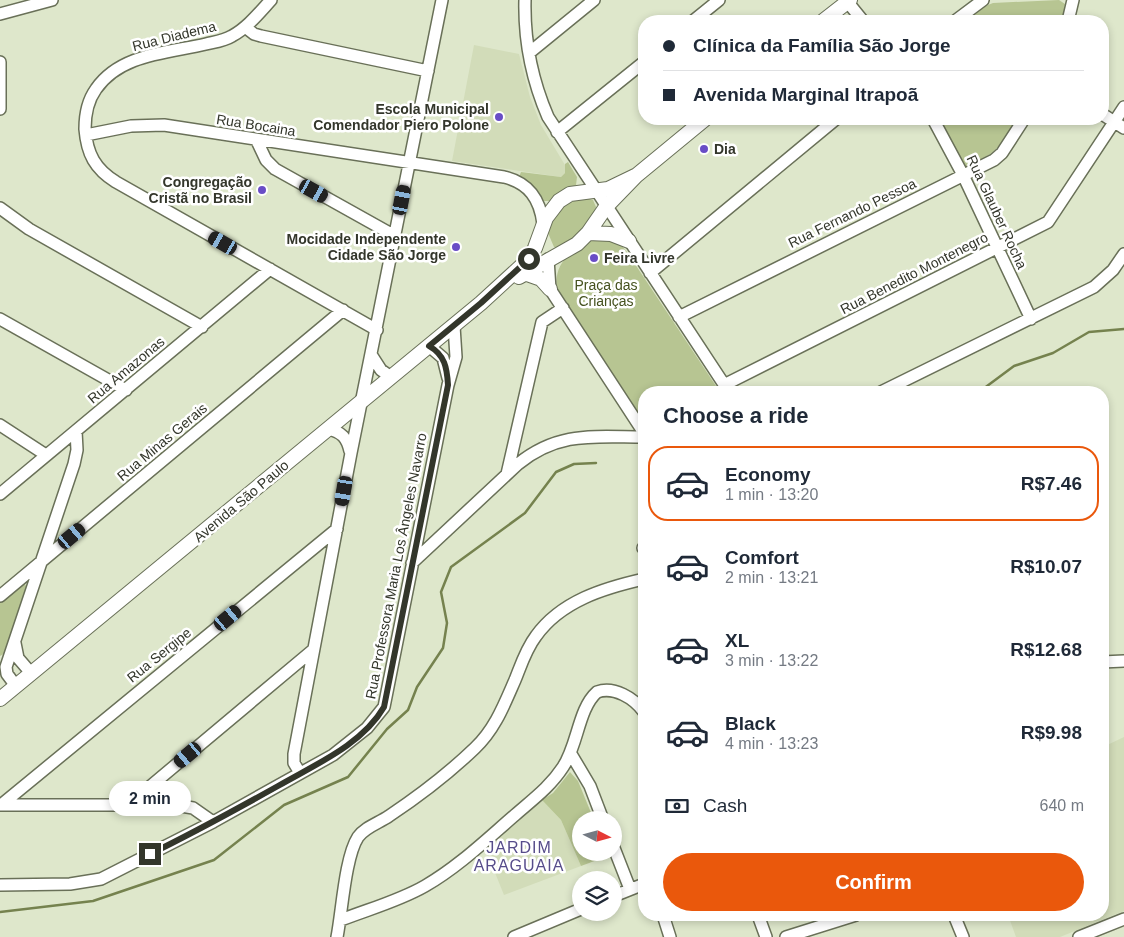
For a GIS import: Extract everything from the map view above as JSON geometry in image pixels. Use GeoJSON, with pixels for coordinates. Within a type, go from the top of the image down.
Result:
{"type":"FeatureCollection","features":[{"type":"Feature","properties":{"kind":"main road"},"geometry":{"type":"LineString","coordinates":[[830,15],[848,1]]}},
{"type":"Feature","properties":{"kind":"main road","name":"Avenida São Paulo"},"geometry":{"type":"LineString","coordinates":[[481,303],[524,273],[571,248],[588,232],[606,207],[637,174],[698,125]]}},
{"type":"Feature","properties":{"kind":"main road","name":"Avenida São Paulo"},"geometry":{"type":"LineString","coordinates":[[0,699],[481,303],[529,259],[536,248],[542,228],[554,206],[565,197],[594,189],[608,189],[637,174]]}},
{"type":"Feature","properties":{"kind":"main road"},"geometry":{"type":"LineString","coordinates":[[542,228],[548,259]]}},
{"type":"Feature","properties":{"kind":"main road"},"geometry":{"type":"LineString","coordinates":[[588,232],[610,234],[629,241]]}},
{"type":"Feature","properties":{"kind":"main road"},"geometry":{"type":"LineString","coordinates":[[524,273],[540,279],[550,289]]}},
{"type":"Feature","properties":{"kind":"street"},"geometry":{"type":"LineString","coordinates":[[0,14],[52,0]]}},
{"type":"Feature","properties":{"kind":"street","name":"Rua Diadema"},"geometry":{"type":"LineString","coordinates":[[271,0],[245,27],[224,39],[142,58],[121,65],[101,81],[93,93],[88,106],[86,135],[92,160],[108,177],[377,330]]}},
{"type":"Feature","properties":{"kind":"street"},"geometry":{"type":"LineString","coordinates":[[300,773],[294,763],[294,754],[361,402],[372,356],[442,0]]}},
{"type":"Feature","properties":{"kind":"street"},"geometry":{"type":"LineString","coordinates":[[525,0],[535,84],[557,132],[725,386]]}},
{"type":"Feature","properties":{"kind":"street"},"geometry":{"type":"LineString","coordinates":[[530,53],[594,0]]}},
{"type":"Feature","properties":{"kind":"street"},"geometry":{"type":"LineString","coordinates":[[700,15],[719,0]]}},
{"type":"Feature","properties":{"kind":"street"},"geometry":{"type":"LineString","coordinates":[[963,15],[983,0]]}},
{"type":"Feature","properties":{"kind":"street"},"geometry":{"type":"LineString","coordinates":[[1069,15],[1073,0]]}},
{"type":"Feature","properties":{"kind":"street"},"geometry":{"type":"LineString","coordinates":[[848,1],[858,15]]}},
{"type":"Feature","properties":{"kind":"street"},"geometry":{"type":"LineString","coordinates":[[245,27],[254,34],[261,36],[428,70]]}},
{"type":"Feature","properties":{"kind":"street"},"geometry":{"type":"LineString","coordinates":[[0,62],[0,109]]}},
{"type":"Feature","properties":{"kind":"street"},"geometry":{"type":"LineString","coordinates":[[557,132],[638,67]]}},
{"type":"Feature","properties":{"kind":"street","name":"Rua Benedito Montenegro"},"geometry":{"type":"LineString","coordinates":[[730,386],[1048,222],[1119,125],[1124,107]]}},
{"type":"Feature","properties":{"kind":"street","name":"Rua Bocaina"},"geometry":{"type":"LineString","coordinates":[[86,135],[130,126],[164,125],[257,141],[504,177],[518,182],[536,198],[541,210],[542,228]]}},
{"type":"Feature","properties":{"kind":"street"},"geometry":{"type":"LineString","coordinates":[[650,273],[829,125]]}},
{"type":"Feature","properties":{"kind":"street","name":"Rua Glauber Rocha"},"geometry":{"type":"LineString","coordinates":[[936,125],[963,175],[1031,319]]}},
{"type":"Feature","properties":{"kind":"street","name":"Rua Fernando Pessoa"},"geometry":{"type":"LineString","coordinates":[[679,317],[994,160],[1002,153],[1020,125]]}},
{"type":"Feature","properties":{"kind":"street"},"geometry":{"type":"LineString","coordinates":[[257,141],[266,160],[275,169],[395,236]]}},
{"type":"Feature","properties":{"kind":"street"},"geometry":{"type":"LineString","coordinates":[[0,208],[29,229],[202,326]]}},
{"type":"Feature","properties":{"kind":"street"},"geometry":{"type":"LineString","coordinates":[[893,386],[1102,282],[1124,254]]}},
{"type":"Feature","properties":{"kind":"street"},"geometry":{"type":"LineString","coordinates":[[548,259],[550,289],[638,424]]}},
{"type":"Feature","properties":{"kind":"street","name":"Rua Amazonas"},"geometry":{"type":"LineString","coordinates":[[0,494],[270,269]]}},
{"type":"Feature","properties":{"kind":"street"},"geometry":{"type":"LineString","coordinates":[[508,474],[542,322],[563,308]]}},
{"type":"Feature","properties":{"kind":"street","name":"Rua Minas Gerais"},"geometry":{"type":"LineString","coordinates":[[0,596],[343,310]]}},
{"type":"Feature","properties":{"kind":"street"},"geometry":{"type":"LineString","coordinates":[[0,318],[126,390]]}},
{"type":"Feature","properties":{"kind":"street","name":"Rua Professora Maria Los Ângeles Navarro"},"geometry":{"type":"LineString","coordinates":[[0,885],[70,884],[101,879],[213,822],[333,755],[367,728],[384,707],[448,385],[456,357],[454,326]]}},
{"type":"Feature","properties":{"kind":"street","name":"Rua Professora Maria Los Ângeles Navarro"},"geometry":{"type":"LineString","coordinates":[[429,346],[440,354],[445,362],[448,385]]}},
{"type":"Feature","properties":{"kind":"street"},"geometry":{"type":"LineString","coordinates":[[372,356],[381,370],[391,378]]}},
{"type":"Feature","properties":{"kind":"street"},"geometry":{"type":"LineString","coordinates":[[0,425],[46,455]]}},
{"type":"Feature","properties":{"kind":"street"},"geometry":{"type":"LineString","coordinates":[[328,429],[342,434],[347,440],[351,453]]}},
{"type":"Feature","properties":{"kind":"street"},"geometry":{"type":"LineString","coordinates":[[16,686],[3,666],[15,642],[44,560],[74,464],[77,450],[76,431]]}},
{"type":"Feature","properties":{"kind":"street"},"geometry":{"type":"LineString","coordinates":[[517,432],[522,443],[527,448],[535,451]]}},
{"type":"Feature","properties":{"kind":"street"},"geometry":{"type":"LineString","coordinates":[[412,563],[508,474],[535,451],[547,444],[582,437],[638,437]]}},
{"type":"Feature","properties":{"kind":"street"},"geometry":{"type":"LineString","coordinates":[[57,447],[68,454],[74,464]]}},
{"type":"Feature","properties":{"kind":"street","name":"Rua Sergipe"},"geometry":{"type":"LineString","coordinates":[[0,805],[337,529]]}},
{"type":"Feature","properties":{"kind":"street"},"geometry":{"type":"LineString","coordinates":[[337,937],[348,869],[357,839],[368,829],[388,817],[430,786],[487,736],[500,714],[526,652],[536,635],[552,618],[570,606],[604,590],[638,581]]}},
{"type":"Feature","properties":{"kind":"street"},"geometry":{"type":"LineString","coordinates":[[15,642],[18,658],[31,673]]}},
{"type":"Feature","properties":{"kind":"street"},"geometry":{"type":"LineString","coordinates":[[128,805],[314,650]]}},
{"type":"Feature","properties":{"kind":"street"},"geometry":{"type":"LineString","coordinates":[[1109,662],[1124,661]]}},
{"type":"Feature","properties":{"kind":"street"},"geometry":{"type":"LineString","coordinates":[[341,920],[398,899],[424,886],[460,862],[539,795],[558,774],[571,754],[586,707],[597,692],[608,690],[632,698],[638,705]]}},
{"type":"Feature","properties":{"kind":"street"},"geometry":{"type":"LineString","coordinates":[[571,754],[590,786],[599,811]]}},
{"type":"Feature","properties":{"kind":"street"},"geometry":{"type":"LineString","coordinates":[[0,805],[128,805],[193,808],[213,822]]}},
{"type":"Feature","properties":{"kind":"street"},"geometry":{"type":"LineString","coordinates":[[619,861],[630,889]]}},
{"type":"Feature","properties":{"kind":"street"},"geometry":{"type":"LineString","coordinates":[[622,892],[638,886]]}},
{"type":"Feature","properties":{"kind":"street"},"geometry":{"type":"LineString","coordinates":[[514,937],[572,914]]}},
{"type":"Feature","properties":{"kind":"street"},"geometry":{"type":"LineString","coordinates":[[1079,937],[1090,935],[1124,919]]}},
{"type":"Feature","properties":{"kind":"street"},"geometry":{"type":"LineString","coordinates":[[665,921],[670,937]]}},
{"type":"Feature","properties":{"kind":"street"},"geometry":{"type":"LineString","coordinates":[[760,921],[766,937]]}},
{"type":"Feature","properties":{"kind":"street"},"geometry":{"type":"LineString","coordinates":[[786,937],[835,921]]}},
{"type":"Feature","properties":{"kind":"street"},"geometry":{"type":"LineString","coordinates":[[956,921],[963,937]]}},
{"type":"Feature","properties":{"kind":"shaded area","name":"Escola Municipal Comendador Piero Polone"},"geometry":{"type":"Polygon","coordinates":[[[474,45],[519,54],[530,97],[541,125],[565,165],[565,173],[561,177],[452,161],[474,45]]]}},
{"type":"Feature","properties":{"kind":"shaded area"},"geometry":{"type":"Polygon","coordinates":[[[1124,737],[1124,911],[1109,917],[1109,744],[1124,737]]]}},
{"type":"Feature","properties":{"kind":"shaded area"},"geometry":{"type":"Polygon","coordinates":[[[542,800],[561,820],[572,845],[572,861],[579,861],[581,866],[504,895],[485,848],[542,800]]]}},
{"type":"Feature","properties":{"kind":"shaded area"},"geometry":{"type":"Polygon","coordinates":[[[1010,921],[1099,921],[1060,937],[1016,937],[1010,921]]]}},
{"type":"Feature","properties":{"kind":"green space"},"geometry":{"type":"Polygon","coordinates":[[[1059,0],[1065,4],[1064,15],[972,15],[983,7],[993,3],[1059,0]]]}},
{"type":"Feature","properties":{"kind":"green space"},"geometry":{"type":"Polygon","coordinates":[[[942,125],[1013,125],[996,149],[964,169],[942,125]]]}},
{"type":"Feature","properties":{"kind":"green space"},"geometry":{"type":"Polygon","coordinates":[[[568,162],[577,177],[576,185],[551,201],[544,201],[536,190],[519,177],[521,172],[561,177],[565,173],[565,164],[568,162]]]}},
{"type":"Feature","properties":{"kind":"green space"},"geometry":{"type":"Polygon","coordinates":[[[586,198],[593,200],[596,207],[591,220],[574,239],[567,244],[554,247],[548,233],[557,213],[565,205],[586,198]]]}},
{"type":"Feature","properties":{"kind":"green space","name":"Praça das Crianças"},"geometry":{"type":"Polygon","coordinates":[[[600,237],[621,245],[627,252],[716,386],[638,386],[638,415],[558,291],[558,272],[561,264],[574,250],[600,237]]]}},
{"type":"Feature","properties":{"kind":"green space"},"geometry":{"type":"Polygon","coordinates":[[[25,584],[27,588],[5,653],[0,656],[0,602],[21,585],[25,584]]]}},
{"type":"Feature","properties":{"kind":"green space"},"geometry":{"type":"Polygon","coordinates":[[[570,772],[578,781],[590,811],[572,811],[572,845],[561,820],[542,800],[553,793],[570,772]]]}},
{"type":"Feature","properties":{"kind":"green space"},"geometry":{"type":"Polygon","coordinates":[[[579,861],[594,861],[581,866],[579,861]]]}},
{"type":"Feature","properties":{"kind":"waterway"},"geometry":{"type":"LineString","coordinates":[[987,386],[1014,366],[1053,353],[1089,332],[1124,329]]}},
{"type":"Feature","properties":{"kind":"waterway"},"geometry":{"type":"LineString","coordinates":[[0,912],[93,901],[214,860],[284,805],[348,777],[387,729],[408,710],[417,687],[443,648],[447,623],[441,592],[451,567],[525,513],[556,472],[574,464],[596,463]]}},
{"type":"Feature","properties":{"kind":"place","name":"Escola Municipal Comendador Piero Polone"},"geometry":{"type":"Point","coordinates":[499,117]}},
{"type":"Feature","properties":{"kind":"place","name":"Dia"},"geometry":{"type":"Point","coordinates":[704,149]}},
{"type":"Feature","properties":{"kind":"place","name":"Congregação Cristã no Brasil"},"geometry":{"type":"Point","coordinates":[262,190]}},
{"type":"Feature","properties":{"kind":"place","name":"Mocidade Independente Cidade São Jorge"},"geometry":{"type":"Point","coordinates":[456,247]}},
{"type":"Feature","properties":{"kind":"place","name":"Feira Livre"},"geometry":{"type":"Point","coordinates":[594,258]}},
{"type":"Feature","properties":{"kind":"district","name":"JARDIM ARAGUAIA"},"geometry":{"type":"Point","coordinates":[519,856]}},
{"type":"Feature","properties":{"kind":"route"},"geometry":{"type":"LineString","coordinates":[[150,854],[213,822],[333,755],[367,728],[384,707],[448,385],[445,362],[440,354],[429,346],[481,303],[529,259]]}}]}
